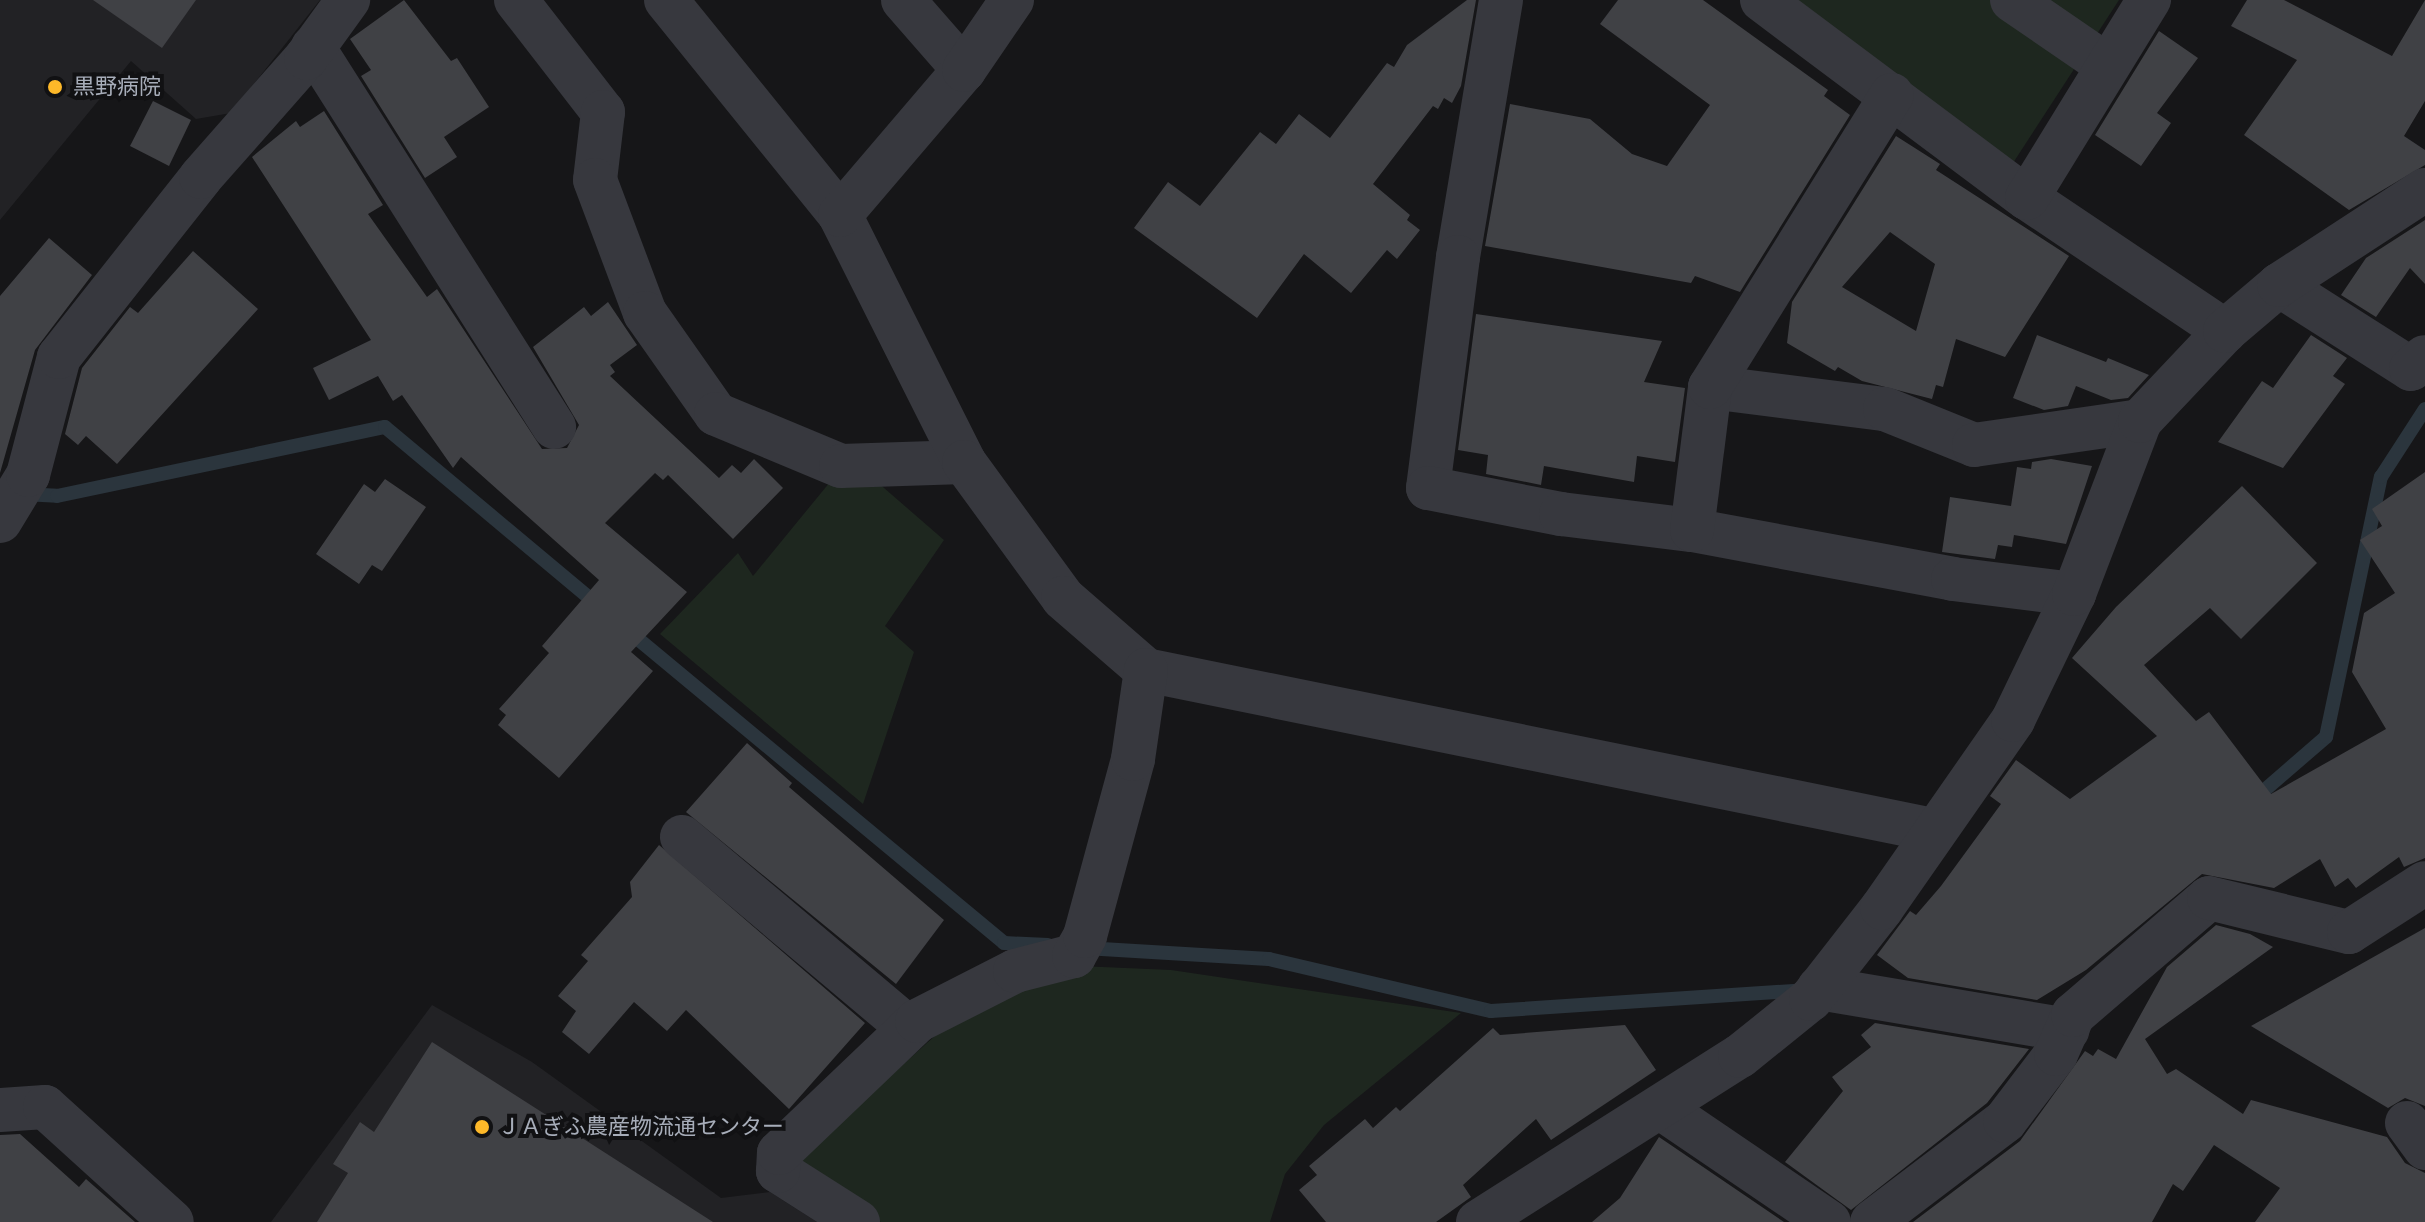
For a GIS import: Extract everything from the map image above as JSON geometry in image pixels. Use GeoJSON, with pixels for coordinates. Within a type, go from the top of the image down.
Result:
{"type":"FeatureCollection","features":[{"type":"Feature","properties":{"kind":"street"},"geometry":{"type":"LineString","coordinates":[[3,514],[28,475],[59,357],[201,177],[313,47],[348,0]]}},
{"type":"Feature","properties":{"kind":"street"},"geometry":{"type":"LineString","coordinates":[[516,0],[603,112],[595,180],[645,313],[716,414],[841,466],[964,462]]}},
{"type":"Feature","properties":{"kind":"street"},"geometry":{"type":"LineString","coordinates":[[666,0],[840,215],[964,462],[1063,598],[1146,670],[1933,830]]}},
{"type":"Feature","properties":{"kind":"street"},"geometry":{"type":"LineString","coordinates":[[903,0],[964,70]]}},
{"type":"Feature","properties":{"kind":"street"},"geometry":{"type":"LineString","coordinates":[[840,215],[964,70],[1012,0]]}},
{"type":"Feature","properties":{"kind":"street"},"geometry":{"type":"LineString","coordinates":[[1501,0],[1458,257],[1428,488],[1561,514],[1692,530],[1953,579],[2074,594]]}},
{"type":"Feature","properties":{"kind":"street"},"geometry":{"type":"LineString","coordinates":[[1762,0],[2027,198],[2225,331]]}},
{"type":"Feature","properties":{"kind":"street"},"geometry":{"type":"LineString","coordinates":[[2012,0],[2108,66]]}},
{"type":"Feature","properties":{"kind":"street"},"geometry":{"type":"LineString","coordinates":[[2027,198],[2149,0]]}},
{"type":"Feature","properties":{"kind":"street"},"geometry":{"type":"LineString","coordinates":[[313,47],[554,427]]}},
{"type":"Feature","properties":{"kind":"street"},"geometry":{"type":"LineString","coordinates":[[1692,530],[1710,387],[1892,95]]}},
{"type":"Feature","properties":{"kind":"street"},"geometry":{"type":"LineString","coordinates":[[1478,1222],[1740,1056],[1819,988],[2013,720],[2074,594],[2140,421],[2225,331],[2279,285],[2425,190]]}},
{"type":"Feature","properties":{"kind":"street"},"geometry":{"type":"LineString","coordinates":[[2279,285],[2420,369]]}},
{"type":"Feature","properties":{"kind":"street"},"geometry":{"type":"LineString","coordinates":[[1710,387],[1885,409],[1974,445],[2140,421]]}},
{"type":"Feature","properties":{"kind":"street"},"geometry":{"type":"LineString","coordinates":[[858,1222],[778,1171],[779,1153],[909,1028],[1015,971],[1074,956],[1085,936],[1133,759],[1146,670]]}},
{"type":"Feature","properties":{"kind":"street"},"geometry":{"type":"LineString","coordinates":[[682,837],[909,1028]]}},
{"type":"Feature","properties":{"kind":"street"},"geometry":{"type":"LineString","coordinates":[[1872,1222],[2005,1121],[2056,1054],[2073,1015],[2209,898],[2349,932],[2425,883]]}},
{"type":"Feature","properties":{"kind":"street"},"geometry":{"type":"LineString","coordinates":[[1819,988],[2067,1030]]}},
{"type":"Feature","properties":{"kind":"street"},"geometry":{"type":"LineString","coordinates":[[0,1110],[45,1107],[172,1222]]}},
{"type":"Feature","properties":{"kind":"street"},"geometry":{"type":"LineString","coordinates":[[1661,1108],[1829,1222]]}},
{"type":"Feature","properties":{"kind":"shaded area","name":"黒野病院"},"geometry":{"type":"Polygon","coordinates":[[[0,0],[320,0],[231,113],[196,119],[131,61],[0,220],[0,0]]]}},
{"type":"Feature","properties":{"kind":"shaded area"},"geometry":{"type":"Polygon","coordinates":[[[1794,0],[2119,0],[2013,163],[1794,0]]]}},
{"type":"Feature","properties":{"kind":"shaded area"},"geometry":{"type":"Polygon","coordinates":[[[876,481],[944,540],[885,626],[914,652],[863,804],[660,634],[738,553],[753,576],[830,482],[876,481]]]}},
{"type":"Feature","properties":{"kind":"shaded area"},"geometry":{"type":"Polygon","coordinates":[[[1079,966],[1171,970],[1461,1013],[1324,1125],[1285,1174],[1270,1222],[881,1222],[809,1180],[799,1158],[947,1025],[1079,966]]]}},
{"type":"Feature","properties":{"kind":"shaded area","name":"ＪＡぎふ農産物流通センター"},"geometry":{"type":"Polygon","coordinates":[[[432,1005],[532,1062],[721,1198],[770,1192],[817,1222],[271,1222],[432,1005]]]}},
{"type":"Feature","properties":{"kind":"building"},"geometry":{"type":"Polygon","coordinates":[[[93,0],[196,0],[162,48],[93,0]]]}},
{"type":"Feature","properties":{"kind":"building"},"geometry":{"type":"Polygon","coordinates":[[[404,0],[451,61],[457,58],[489,107],[444,137],[457,157],[425,178],[361,76],[371,70],[350,39],[404,0]]]}},
{"type":"Feature","properties":{"kind":"building"},"geometry":{"type":"Polygon","coordinates":[[[1467,0],[1476,0],[1461,86],[1452,103],[1444,98],[1438,109],[1433,106],[1373,184],[1410,215],[1407,220],[1420,230],[1397,259],[1387,250],[1351,293],[1304,254],[1257,318],[1134,228],[1168,182],[1200,206],[1260,132],[1276,144],[1299,114],[1330,138],[1387,63],[1394,67],[1407,45],[1467,0]]]}},
{"type":"Feature","properties":{"kind":"building"},"geometry":{"type":"Polygon","coordinates":[[[1618,0],[1703,0],[1828,90],[1824,96],[1850,115],[1740,292],[1695,276],[1691,283],[1485,246],[1510,104],[1590,119],[1632,154],[1667,166],[1710,105],[1600,24],[1618,0]]]}},
{"type":"Feature","properties":{"kind":"building"},"geometry":{"type":"Polygon","coordinates":[[[2247,0],[2284,0],[2392,56],[2425,0],[2425,101],[2404,136],[2425,150],[2425,165],[2349,210],[2244,135],[2297,60],[2231,26],[2247,0]]]}},
{"type":"Feature","properties":{"kind":"building"},"geometry":{"type":"Polygon","coordinates":[[[2159,31],[2198,58],[2157,113],[2171,123],[2141,166],[2095,135],[2159,31]]]}},
{"type":"Feature","properties":{"kind":"building"},"geometry":{"type":"Polygon","coordinates":[[[153,101],[191,120],[169,166],[130,146],[153,101]]]}},
{"type":"Feature","properties":{"kind":"building"},"geometry":{"type":"Polygon","coordinates":[[[324,111],[383,205],[368,214],[427,297],[437,289],[542,449],[567,448],[579,425],[533,347],[584,307],[591,316],[608,302],[637,345],[610,365],[615,372],[610,376],[719,478],[732,465],[741,473],[754,459],[783,488],[733,539],[668,475],[663,480],[655,473],[605,523],[687,592],[631,652],[653,671],[559,778],[498,725],[506,715],[499,709],[549,653],[542,646],[599,580],[461,457],[453,468],[402,395],[393,401],[378,376],[329,400],[313,368],[371,340],[252,157],[296,121],[300,127],[324,111]]]}},
{"type":"Feature","properties":{"kind":"building"},"geometry":{"type":"Polygon","coordinates":[[[1896,136],[1940,164],[1936,170],[2069,256],[2005,357],[1956,339],[1943,387],[1936,385],[1932,399],[1862,381],[1838,367],[1835,371],[1787,343],[1792,302],[1896,136]],[[1890,232],[1842,287],[1916,331],[1935,264],[1890,232]]]}},
{"type":"Feature","properties":{"kind":"building"},"geometry":{"type":"Polygon","coordinates":[[[2425,220],[2425,284],[2410,268],[2376,317],[2341,295],[2366,258],[2425,220]]]}},
{"type":"Feature","properties":{"kind":"building"},"geometry":{"type":"Polygon","coordinates":[[[49,238],[92,275],[35,350],[0,473],[0,296],[49,238]]]}},
{"type":"Feature","properties":{"kind":"building"},"geometry":{"type":"Polygon","coordinates":[[[193,251],[258,309],[117,464],[86,436],[78,445],[65,434],[82,368],[130,307],[138,313],[193,251]]]}},
{"type":"Feature","properties":{"kind":"building"},"geometry":{"type":"Polygon","coordinates":[[[1476,314],[1662,341],[1644,382],[1685,388],[1675,462],[1637,456],[1634,482],[1544,466],[1541,485],[1486,474],[1488,455],[1458,450],[1476,314]]]}},
{"type":"Feature","properties":{"kind":"building"},"geometry":{"type":"Polygon","coordinates":[[[2037,335],[2149,375],[2128,398],[2111,400],[2076,386],[2068,406],[2044,410],[2013,398],[2037,335]]]}},
{"type":"Feature","properties":{"kind":"building"},"geometry":{"type":"Polygon","coordinates":[[[2311,335],[2347,358],[2333,376],[2345,384],[2283,468],[2218,442],[2262,381],[2273,388],[2311,335]]]}},
{"type":"Feature","properties":{"kind":"building"},"geometry":{"type":"Polygon","coordinates":[[[2051,459],[2092,466],[2066,544],[2014,535],[2012,547],[1998,545],[1995,559],[1942,552],[1950,497],[2011,506],[2017,467],[2031,469],[2032,462],[2051,459]]]}},
{"type":"Feature","properties":{"kind":"building"},"geometry":{"type":"Polygon","coordinates":[[[2425,472],[2425,858],[2404,867],[2399,857],[2356,888],[2348,878],[2335,887],[2320,859],[2274,888],[2202,874],[2086,970],[2037,1000],[1908,978],[1877,955],[1910,911],[1916,915],[1941,886],[2001,804],[1990,796],[2016,760],[2070,799],[2157,736],[2072,658],[2116,607],[2242,486],[2317,563],[2241,639],[2210,608],[2144,665],[2196,721],[2209,712],[2271,794],[2386,729],[2352,672],[2364,613],[2395,593],[2360,540],[2382,526],[2372,509],[2425,472]]]}},
{"type":"Feature","properties":{"kind":"building"},"geometry":{"type":"Polygon","coordinates":[[[385,479],[426,507],[382,571],[372,565],[359,584],[316,554],[364,484],[375,492],[385,479]]]}},
{"type":"Feature","properties":{"kind":"building"},"geometry":{"type":"Polygon","coordinates":[[[747,743],[792,783],[789,787],[944,920],[896,984],[686,812],[747,743]]]}},
{"type":"Feature","properties":{"kind":"building"},"geometry":{"type":"Polygon","coordinates":[[[659,845],[865,1023],[789,1109],[686,1010],[667,1031],[634,1002],[589,1054],[562,1032],[576,1011],[558,996],[588,961],[581,955],[632,897],[630,882],[659,845]]]}},
{"type":"Feature","properties":{"kind":"building"},"geometry":{"type":"Polygon","coordinates":[[[2216,925],[2250,934],[2273,947],[2145,1039],[2167,1074],[2176,1069],[2243,1114],[2251,1100],[2387,1137],[2405,1163],[2425,1173],[2425,1222],[2255,1222],[2280,1188],[2214,1145],[2183,1191],[2173,1184],[2152,1222],[1913,1222],[2020,1141],[2085,1051],[2093,1056],[2098,1049],[2116,1059],[2167,967],[2216,925]]]}},
{"type":"Feature","properties":{"kind":"building"},"geometry":{"type":"Polygon","coordinates":[[[2425,928],[2425,1106],[2405,1098],[2388,1108],[2251,1026],[2425,928]]]}},
{"type":"Feature","properties":{"kind":"building"},"geometry":{"type":"Polygon","coordinates":[[[1875,1023],[2029,1049],[1987,1103],[1851,1210],[1785,1162],[1843,1091],[1832,1077],[1871,1047],[1861,1035],[1875,1023]]]}},
{"type":"Feature","properties":{"kind":"building"},"geometry":{"type":"Polygon","coordinates":[[[1625,1025],[1656,1070],[1551,1140],[1536,1119],[1463,1185],[1471,1197],[1436,1222],[1326,1222],[1299,1190],[1317,1175],[1309,1166],[1365,1119],[1373,1128],[1396,1107],[1400,1111],[1493,1028],[1500,1035],[1625,1025]]]}},
{"type":"Feature","properties":{"kind":"building","name":"ＪＡぎふ農産物流通センター"},"geometry":{"type":"Polygon","coordinates":[[[432,1042],[713,1222],[317,1222],[348,1173],[333,1164],[360,1122],[374,1132],[432,1042]]]}},
{"type":"Feature","properties":{"kind":"building"},"geometry":{"type":"Polygon","coordinates":[[[20,1134],[79,1187],[86,1179],[135,1222],[0,1222],[0,1135],[20,1134]]]}},
{"type":"Feature","properties":{"kind":"building"},"geometry":{"type":"Polygon","coordinates":[[[1659,1137],[1784,1222],[1592,1222],[1620,1198],[1659,1137]]]}},
{"type":"Feature","properties":{"kind":"waterway"},"geometry":{"type":"LineString","coordinates":[[2252,801],[2326,737],[2381,477],[2425,409]]}},
{"type":"Feature","properties":{"kind":"waterway"},"geometry":{"type":"LineString","coordinates":[[23,494],[57,496],[385,427],[598,605]]}},
{"type":"Feature","properties":{"kind":"waterway"},"geometry":{"type":"LineString","coordinates":[[626,629],[1004,943],[1048,945]]}},
{"type":"Feature","properties":{"kind":"waterway"},"geometry":{"type":"LineString","coordinates":[[1085,948],[1269,959],[1491,1011],[1805,990]]}},
{"type":"Feature","properties":{"kind":"place","name":"黒野病院"},"geometry":{"type":"Point","coordinates":[55,87]}},
{"type":"Feature","properties":{"kind":"place","name":"ＪＡぎふ農産物流通センター"},"geometry":{"type":"Point","coordinates":[482,1127]}}]}
